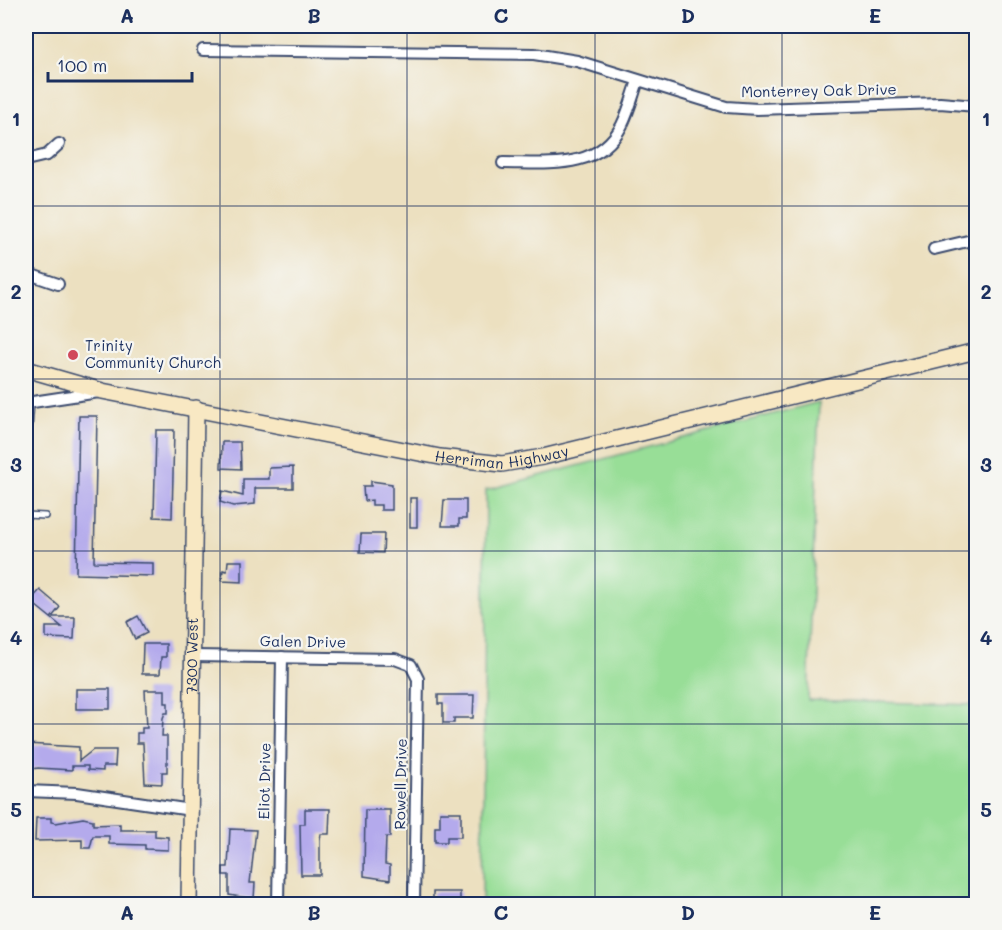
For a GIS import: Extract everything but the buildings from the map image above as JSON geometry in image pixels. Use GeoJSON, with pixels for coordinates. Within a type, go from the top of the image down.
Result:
{"type":"FeatureCollection","features":[{"type":"Feature","properties":{"kind":"main road","name":"Herriman Highway"},"geometry":{"type":"LineString","coordinates":[[26,369],[102,391],[440,457],[502,464],[543,457],[976,351]]}},
{"type":"Feature","properties":{"kind":"main road","name":"7300 West"},"geometry":{"type":"LineString","coordinates":[[189,904],[196,408]]}},
{"type":"Feature","properties":{"kind":"street","name":"Monterrey Oak Drive"},"geometry":{"type":"LineString","coordinates":[[203,50],[534,54],[577,61],[726,107],[757,109],[940,103],[976,106]]}},
{"type":"Feature","properties":{"kind":"street"},"geometry":{"type":"LineString","coordinates":[[503,163],[577,162],[602,152],[622,126],[638,81]]}},
{"type":"Feature","properties":{"kind":"street"},"geometry":{"type":"LineString","coordinates":[[26,160],[47,155],[59,144]]}},
{"type":"Feature","properties":{"kind":"street"},"geometry":{"type":"LineString","coordinates":[[934,249],[976,239]]}},
{"type":"Feature","properties":{"kind":"street"},"geometry":{"type":"LineString","coordinates":[[26,273],[58,284]]}},
{"type":"Feature","properties":{"kind":"street"},"geometry":{"type":"LineString","coordinates":[[28,403],[102,391]]}},
{"type":"Feature","properties":{"kind":"street","name":"Galen Drive"},"geometry":{"type":"LineString","coordinates":[[193,656],[400,659],[411,665]]}},
{"type":"Feature","properties":{"kind":"street","name":"Eliot Drive"},"geometry":{"type":"LineString","coordinates":[[279,904],[282,657]]}},
{"type":"Feature","properties":{"kind":"street","name":"Rowell Drive"},"geometry":{"type":"LineString","coordinates":[[411,665],[418,679],[414,904]]}},
{"type":"Feature","properties":{"kind":"street"},"geometry":{"type":"LineString","coordinates":[[26,791],[77,793],[191,810]]}},
{"type":"Feature","properties":{"kind":"lane"},"geometry":{"type":"LineString","coordinates":[[26,469],[28,403]]}},
{"type":"Feature","properties":{"kind":"lane"},"geometry":{"type":"LineString","coordinates":[[26,514],[45,516]]}},
{"type":"Feature","properties":{"kind":"green space"},"geometry":{"type":"Polygon","coordinates":[[[819,402],[808,700],[976,705],[976,904],[482,904],[486,490],[819,402]]]}},
{"type":"Feature","properties":{"kind":"waterway"},"geometry":{"type":"LineString","coordinates":[[937,29],[976,35]]}},
{"type":"Feature","properties":{"kind":"place","name":"Trinity Community Church"},"geometry":{"type":"Point","coordinates":[73,355]}}]}
